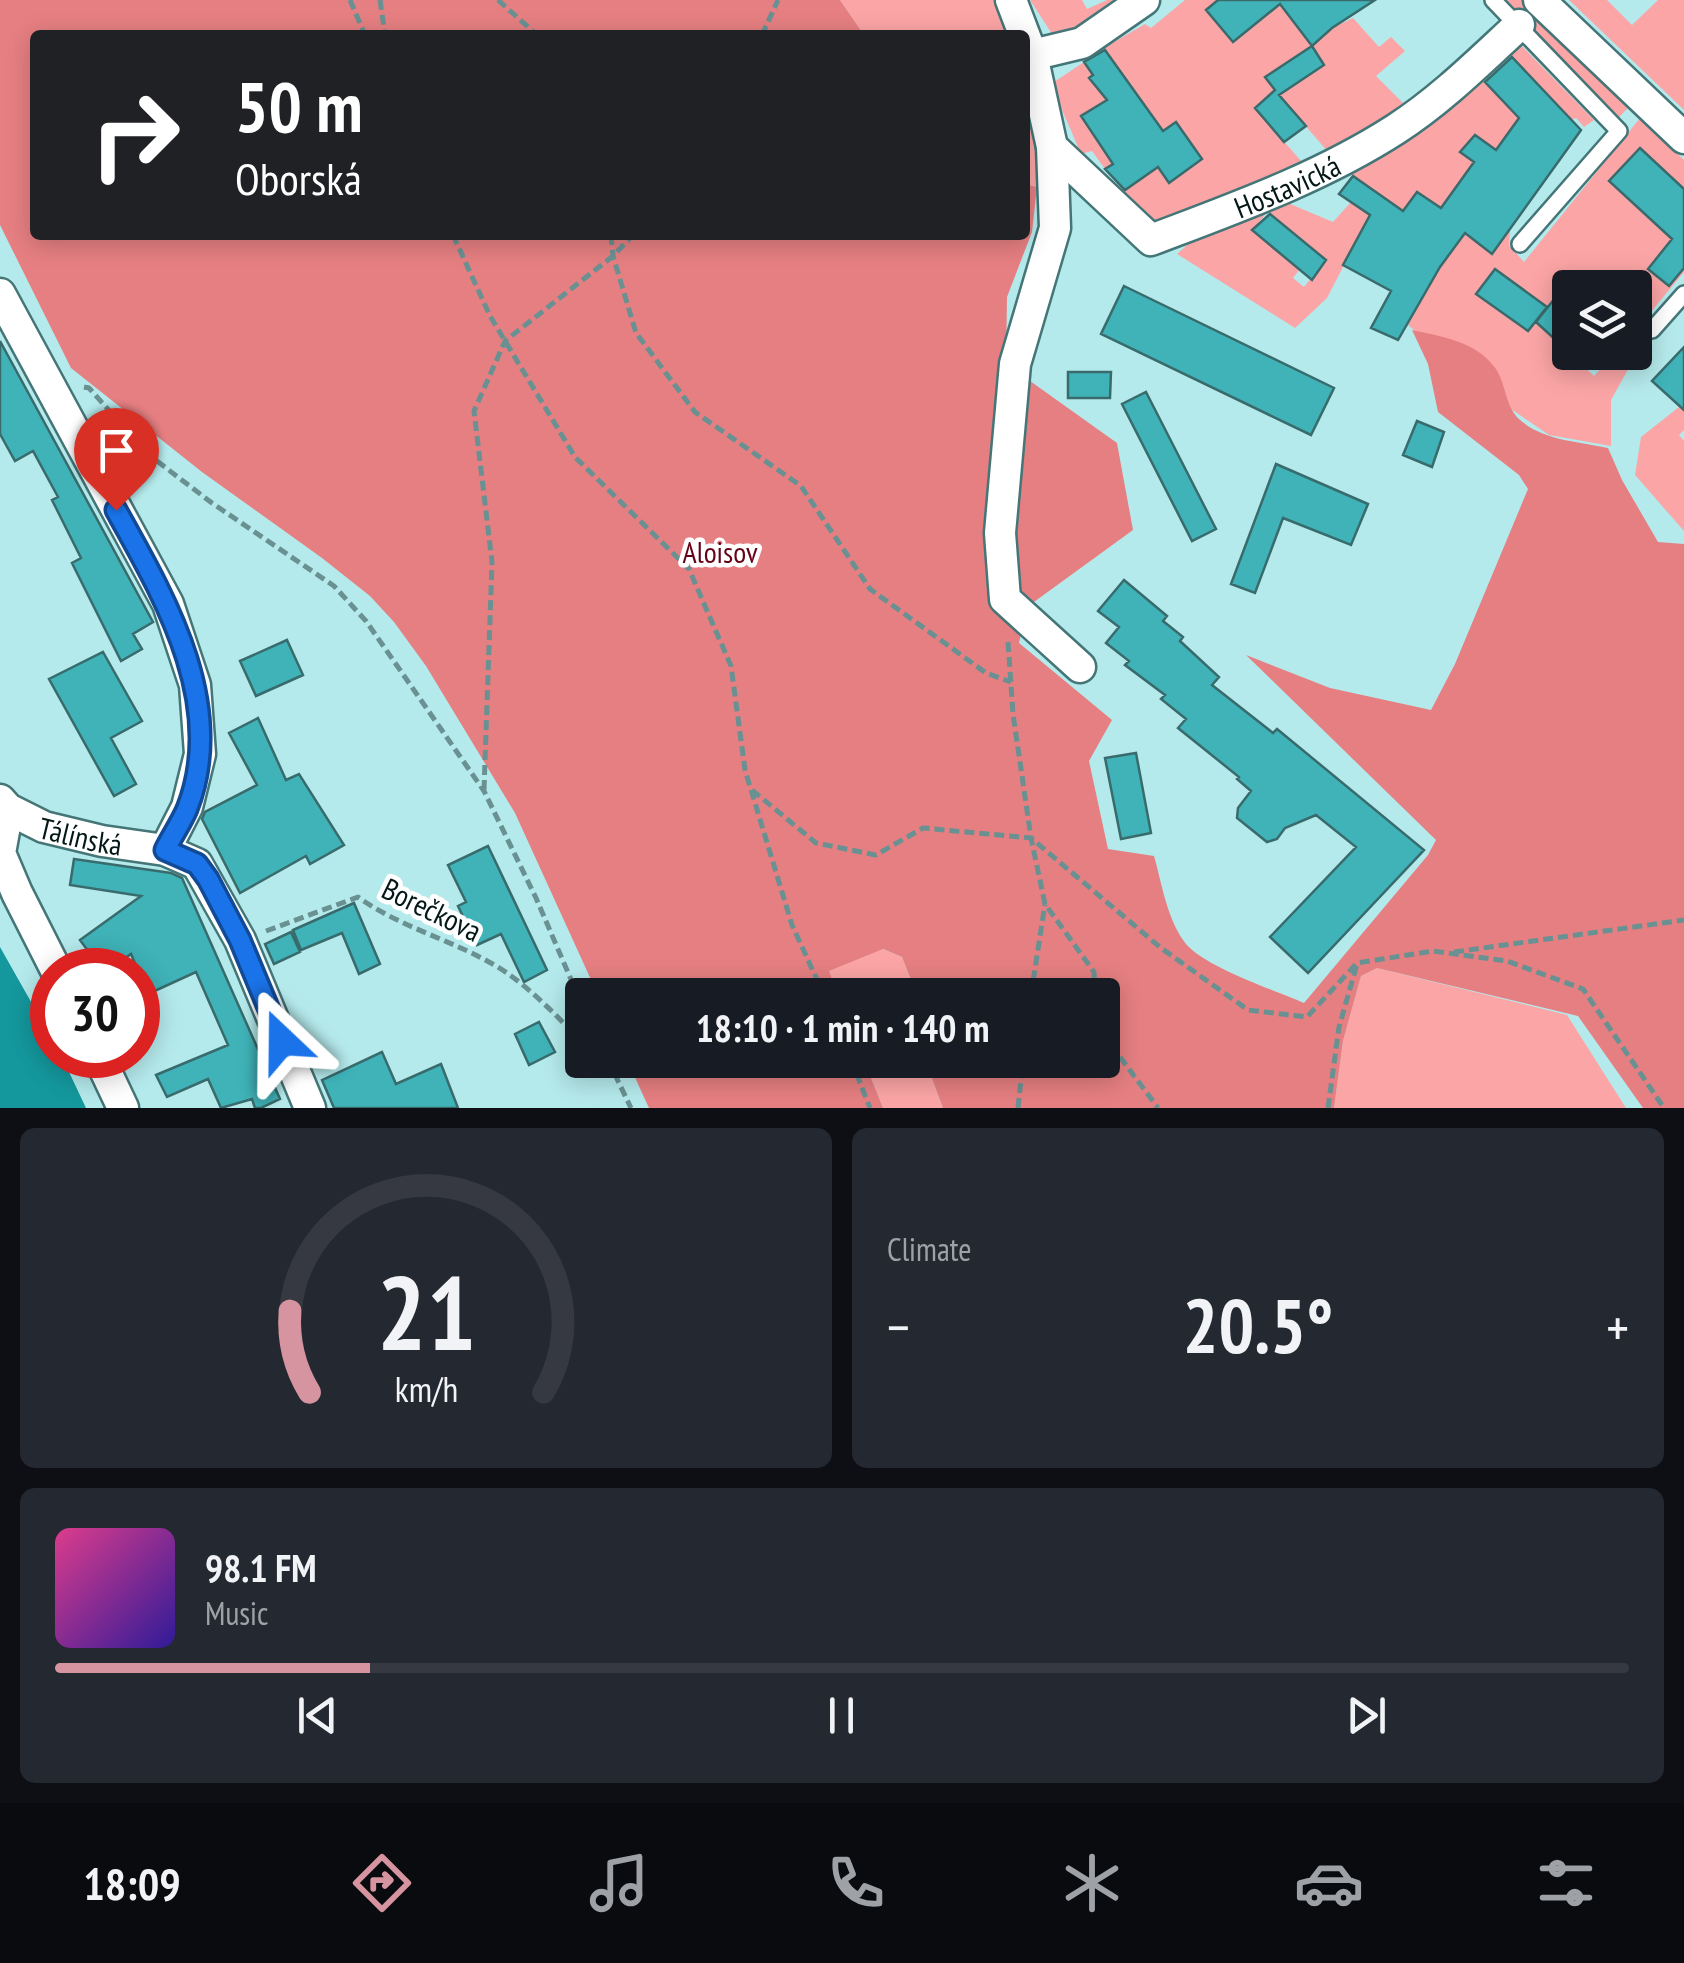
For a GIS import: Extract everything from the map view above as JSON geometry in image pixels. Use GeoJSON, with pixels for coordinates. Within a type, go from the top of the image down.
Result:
{"type":"FeatureCollection","features":[{"type":"Feature","properties":{"kind":"street"},"geometry":{"type":"LineString","coordinates":[[1012,0],[1023,30]]}},
{"type":"Feature","properties":{"kind":"street"},"geometry":{"type":"LineString","coordinates":[[1032,55],[1082,43],[1144,0]]}},
{"type":"Feature","properties":{"kind":"street"},"geometry":{"type":"LineString","coordinates":[[1539,0],[1684,138]]}},
{"type":"Feature","properties":{"kind":"street","name":"Hostavická"},"geometry":{"type":"LineString","coordinates":[[1052,147],[1151,240],[1293,186],[1395,130],[1452,88],[1519,24]]}},
{"type":"Feature","properties":{"kind":"street"},"geometry":{"type":"LineString","coordinates":[[1030,50],[1052,147],[1055,228],[1015,364],[1000,533],[1005,600],[1080,667]]}},
{"type":"Feature","properties":{"kind":"street"},"geometry":{"type":"LineString","coordinates":[[0,294],[168,604],[195,685],[200,754],[187,807],[165,850]]}},
{"type":"Feature","properties":{"kind":"street"},"geometry":{"type":"LineString","coordinates":[[4,804],[0,853],[45,948]]}},
{"type":"Feature","properties":{"kind":"street","name":"Tálínská"},"geometry":{"type":"LineString","coordinates":[[4,804],[44,827],[165,850],[197,864],[240,940],[310,1108]]}},
{"type":"Feature","properties":{"kind":"street"},"geometry":{"type":"LineString","coordinates":[[109,1078],[123,1108]]}},
{"type":"Feature","properties":{"kind":"lane"},"geometry":{"type":"LineString","coordinates":[[1494,0],[1619,130],[1520,244]]}},
{"type":"Feature","properties":{"kind":"lane"},"geometry":{"type":"LineString","coordinates":[[1652,330],[1684,294]]}},
{"type":"Feature","properties":{"kind":"path"},"geometry":{"type":"LineString","coordinates":[[350,0],[363,30]]}},
{"type":"Feature","properties":{"kind":"path"},"geometry":{"type":"LineString","coordinates":[[380,0],[384,30]]}},
{"type":"Feature","properties":{"kind":"path"},"geometry":{"type":"LineString","coordinates":[[498,0],[531,30]]}},
{"type":"Feature","properties":{"kind":"path"},"geometry":{"type":"LineString","coordinates":[[764,30],[778,0]]}},
{"type":"Feature","properties":{"kind":"path"},"geometry":{"type":"LineString","coordinates":[[455,240],[490,316],[575,457],[689,569],[731,666],[745,770],[792,926],[816,978]]}},
{"type":"Feature","properties":{"kind":"path"},"geometry":{"type":"LineString","coordinates":[[612,240],[636,333],[696,412],[801,486],[870,589],[986,674],[1011,682]]}},
{"type":"Feature","properties":{"kind":"path"},"geometry":{"type":"LineString","coordinates":[[484,791],[492,562],[474,411],[506,342],[614,256],[628,240]]}},
{"type":"Feature","properties":{"kind":"path"},"geometry":{"type":"LineString","coordinates":[[47,385],[89,388],[149,454],[212,503],[334,586],[366,621],[484,791],[570,978]]}},
{"type":"Feature","properties":{"kind":"path"},"geometry":{"type":"LineString","coordinates":[[1005,600],[1031,838],[1045,904],[1033,978]]}},
{"type":"Feature","properties":{"kind":"path"},"geometry":{"type":"LineString","coordinates":[[752,790],[816,843],[876,855],[922,828],[1031,838],[1161,948],[1248,1010],[1307,1017],[1357,963],[1433,951],[1507,961],[1583,989],[1664,1108]]}},
{"type":"Feature","properties":{"kind":"path","name":"Borečkova"},"geometry":{"type":"LineString","coordinates":[[240,940],[358,897],[378,912],[492,963],[565,1024]]}},
{"type":"Feature","properties":{"kind":"path"},"geometry":{"type":"LineString","coordinates":[[1045,904],[1095,978]]}},
{"type":"Feature","properties":{"kind":"path"},"geometry":{"type":"LineString","coordinates":[[1447,953],[1684,920]]}},
{"type":"Feature","properties":{"kind":"path"},"geometry":{"type":"LineString","coordinates":[[1328,1108],[1340,1027],[1357,963]]}},
{"type":"Feature","properties":{"kind":"path"},"geometry":{"type":"LineString","coordinates":[[1120,1058],[1158,1108]]}},
{"type":"Feature","properties":{"kind":"path"},"geometry":{"type":"LineString","coordinates":[[616,1078],[631,1108]]}},
{"type":"Feature","properties":{"kind":"path"},"geometry":{"type":"LineString","coordinates":[[859,1078],[870,1108]]}},
{"type":"Feature","properties":{"kind":"path"},"geometry":{"type":"LineString","coordinates":[[1018,1108],[1021,1078]]}},
{"type":"Feature","properties":{"kind":"shaded area"},"geometry":{"type":"Polygon","coordinates":[[[840,0],[1000,0],[1015,30],[861,30],[840,0]]]}},
{"type":"Feature","properties":{"kind":"shaded area"},"geometry":{"type":"Polygon","coordinates":[[[1030,0],[1082,0],[1087,9],[1107,0],[1130,0],[1061,40],[1052,34],[1030,0]]]}},
{"type":"Feature","properties":{"kind":"shaded area"},"geometry":{"type":"Polygon","coordinates":[[[1185,0],[1218,0],[1206,10],[1233,42],[1263,18],[1255,8],[1259,4],[1256,0],[1276,0],[1312,46],[1332,28],[1353,18],[1379,47],[1391,37],[1405,51],[1376,76],[1410,110],[1373,135],[1328,152],[1279,95],[1324,65],[1311,47],[1266,77],[1275,90],[1255,108],[1308,169],[1286,182],[1262,186],[1153,229],[1121,187],[1155,163],[1169,183],[1189,169],[1177,150],[1189,141],[1176,122],[1163,131],[1150,113],[1130,128],[1144,147],[1112,169],[1105,169],[1092,151],[1081,154],[1051,84],[1084,62],[1094,84],[1098,82],[1123,118],[1114,125],[1099,105],[1082,115],[1100,144],[1147,109],[1104,48],[1145,24],[1151,28],[1185,0]]]}},
{"type":"Feature","properties":{"kind":"shaded area"},"geometry":{"type":"Polygon","coordinates":[[[1505,0],[1526,0],[1633,103],[1618,118],[1505,0]]]}},
{"type":"Feature","properties":{"kind":"shaded area"},"geometry":{"type":"Polygon","coordinates":[[[1569,0],[1607,0],[1632,25],[1658,0],[1684,0],[1684,110],[1569,0]]]}},
{"type":"Feature","properties":{"kind":"shaded area"},"geometry":{"type":"Polygon","coordinates":[[[1516,40],[1594,120],[1584,127],[1576,118],[1496,150],[1461,152],[1515,193],[1479,207],[1510,230],[1509,245],[1524,262],[1640,118],[1684,160],[1684,189],[1609,181],[1674,241],[1648,270],[1552,270],[1552,306],[1536,322],[1552,337],[1552,370],[1588,370],[1594,376],[1599,370],[1628,370],[1611,400],[1611,446],[1549,435],[1505,405],[1408,325],[1430,283],[1356,242],[1327,298],[1295,328],[1177,254],[1197,236],[1276,198],[1333,222],[1351,202],[1442,264],[1456,245],[1417,193],[1403,211],[1352,175],[1365,158],[1478,75],[1510,108],[1535,82],[1505,50],[1516,40]],[[1267,212],[1252,231],[1299,270],[1293,278],[1304,287],[1325,260],[1267,212]],[[1438,213],[1488,251],[1503,233],[1438,213]],[[1477,294],[1528,331],[1545,308],[1477,294]]]}},
{"type":"Feature","properties":{"kind":"shaded area"},"geometry":{"type":"Polygon","coordinates":[[[1030,92],[1040,142],[1037,187],[1030,185],[1030,92]]]}},
{"type":"Feature","properties":{"kind":"shaded area"},"geometry":{"type":"Polygon","coordinates":[[[1684,268],[1652,311],[1652,273],[1668,286],[1684,268]]]}},
{"type":"Feature","properties":{"kind":"shaded area"},"geometry":{"type":"Polygon","coordinates":[[[1684,403],[1684,430],[1679,435],[1684,441],[1684,531],[1635,475],[1641,437],[1684,403]]]}},
{"type":"Feature","properties":{"kind":"shaded area"},"geometry":{"type":"Polygon","coordinates":[[[882,949],[902,957],[910,978],[831,978],[828,971],[882,949]]]}},
{"type":"Feature","properties":{"kind":"shaded area"},"geometry":{"type":"Polygon","coordinates":[[[1377,968],[1567,1015],[1626,1108],[1334,1108],[1343,1041],[1361,976],[1377,968]]]}},
{"type":"Feature","properties":{"kind":"shaded area"},"geometry":{"type":"Polygon","coordinates":[[[871,1078],[932,1078],[943,1108],[883,1108],[871,1078]]]}},
{"type":"Feature","properties":{"kind":"green space","name":"Aloisov"},"geometry":{"type":"Polygon","coordinates":[[[0,0],[840,0],[861,30],[30,30],[30,240],[1029,240],[1007,297],[1006,364],[1117,443],[1133,530],[1027,607],[1019,643],[1112,720],[1089,761],[1108,849],[1154,856],[1174,924],[1196,953],[1224,970],[1304,1003],[1428,855],[1436,840],[1246,655],[1330,688],[1431,710],[1455,664],[1528,489],[1519,475],[1438,412],[1428,364],[1412,330],[1479,352],[1496,369],[1519,419],[1550,436],[1608,448],[1658,542],[1684,544],[1684,1108],[1643,1108],[1578,1016],[1377,968],[1361,976],[1343,1041],[1334,1108],[943,1108],[932,1078],[1120,1078],[1120,978],[910,978],[902,957],[883,949],[829,971],[832,978],[590,978],[515,813],[426,666],[394,622],[370,596],[322,558],[202,472],[71,368],[0,225],[0,0]]]}},
{"type":"Feature","properties":{"kind":"green space","name":"Aloisov"},"geometry":{"type":"Polygon","coordinates":[[[1030,185],[1037,187],[1032,232],[1030,237],[1030,185]]]}},
{"type":"Feature","properties":{"kind":"green space"},"geometry":{"type":"Polygon","coordinates":[[[635,1078],[871,1078],[883,1108],[649,1108],[635,1078]]]}},
{"type":"Feature","properties":{"kind":"water"},"geometry":{"type":"Polygon","coordinates":[[[0,947],[30,1000],[30,1078],[72,1078],[86,1108],[0,1108],[0,947]]]}},
{"type":"Feature","properties":{"kind":"building"},"geometry":{"type":"Polygon","coordinates":[[[1218,0],[1375,0],[1312,46],[1280,4],[1233,42],[1206,10],[1218,0]]]}},
{"type":"Feature","properties":{"kind":"building"},"geometry":{"type":"Polygon","coordinates":[[[1312,46],[1324,65],[1279,95],[1306,126],[1284,142],[1255,108],[1275,90],[1265,77],[1312,46]]]}},
{"type":"Feature","properties":{"kind":"building"},"geometry":{"type":"Polygon","coordinates":[[[1105,50],[1163,131],[1176,122],[1202,159],[1169,183],[1158,167],[1125,190],[1105,169],[1113,164],[1081,116],[1107,100],[1089,78],[1093,75],[1084,62],[1105,50]]]}},
{"type":"Feature","properties":{"kind":"building"},"geometry":{"type":"Polygon","coordinates":[[[1512,57],[1581,130],[1492,254],[1465,233],[1440,267],[1398,340],[1371,328],[1391,291],[1343,265],[1370,215],[1339,194],[1353,176],[1403,211],[1417,192],[1441,208],[1474,162],[1460,152],[1475,135],[1496,150],[1519,118],[1485,82],[1512,57]]]}},
{"type":"Feature","properties":{"kind":"building"},"geometry":{"type":"Polygon","coordinates":[[[1640,148],[1684,189],[1684,268],[1669,286],[1648,269],[1672,239],[1609,181],[1640,148]]]}},
{"type":"Feature","properties":{"kind":"building"},"geometry":{"type":"Polygon","coordinates":[[[1270,214],[1326,260],[1312,280],[1252,230],[1270,214]]]}},
{"type":"Feature","properties":{"kind":"building"},"geometry":{"type":"Polygon","coordinates":[[[1495,269],[1547,307],[1528,331],[1476,294],[1495,269]]]}},
{"type":"Feature","properties":{"kind":"building"},"geometry":{"type":"Polygon","coordinates":[[[1124,286],[1334,388],[1311,435],[1101,334],[1124,286]]]}},
{"type":"Feature","properties":{"kind":"building"},"geometry":{"type":"Polygon","coordinates":[[[1552,302],[1552,337],[1536,322],[1552,302]]]}},
{"type":"Feature","properties":{"kind":"building"},"geometry":{"type":"Polygon","coordinates":[[[0,341],[153,622],[133,634],[142,649],[121,661],[72,563],[81,558],[52,500],[58,497],[33,451],[15,461],[0,434],[0,341]]]}},
{"type":"Feature","properties":{"kind":"building"},"geometry":{"type":"Polygon","coordinates":[[[1684,347],[1684,410],[1652,381],[1684,347]]]}},
{"type":"Feature","properties":{"kind":"building"},"geometry":{"type":"Polygon","coordinates":[[[1068,372],[1111,372],[1110,398],[1068,398],[1068,372]]]}},
{"type":"Feature","properties":{"kind":"building"},"geometry":{"type":"Polygon","coordinates":[[[1146,392],[1216,529],[1192,541],[1122,404],[1146,392]]]}},
{"type":"Feature","properties":{"kind":"building"},"geometry":{"type":"Polygon","coordinates":[[[1417,421],[1444,432],[1432,467],[1403,455],[1417,421]]]}},
{"type":"Feature","properties":{"kind":"building"},"geometry":{"type":"Polygon","coordinates":[[[1276,464],[1368,504],[1351,545],[1283,518],[1255,593],[1231,584],[1276,464]]]}},
{"type":"Feature","properties":{"kind":"building"},"geometry":{"type":"Polygon","coordinates":[[[1124,580],[1167,616],[1163,621],[1183,637],[1180,641],[1219,677],[1212,685],[1273,733],[1277,729],[1424,850],[1308,973],[1270,937],[1356,847],[1316,815],[1285,828],[1277,839],[1267,842],[1237,818],[1238,808],[1251,791],[1178,728],[1186,719],[1106,643],[1119,627],[1098,611],[1124,580]]]}},
{"type":"Feature","properties":{"kind":"building"},"geometry":{"type":"Polygon","coordinates":[[[287,640],[303,675],[256,696],[240,661],[287,640]]]}},
{"type":"Feature","properties":{"kind":"building"},"geometry":{"type":"Polygon","coordinates":[[[103,652],[142,721],[111,738],[136,784],[114,796],[49,679],[103,652]]]}},
{"type":"Feature","properties":{"kind":"building"},"geometry":{"type":"Polygon","coordinates":[[[258,718],[286,780],[299,774],[344,845],[310,864],[306,856],[240,893],[202,819],[205,812],[257,785],[229,733],[258,718]]]}},
{"type":"Feature","properties":{"kind":"building"},"geometry":{"type":"Polygon","coordinates":[[[1136,753],[1151,833],[1121,839],[1105,758],[1136,753]]]}},
{"type":"Feature","properties":{"kind":"building"},"geometry":{"type":"Polygon","coordinates":[[[488,846],[547,970],[524,982],[501,934],[477,945],[458,906],[466,902],[448,865],[488,846]]]}},
{"type":"Feature","properties":{"kind":"building"},"geometry":{"type":"Polygon","coordinates":[[[74,859],[171,873],[182,878],[280,1099],[261,1108],[255,1108],[252,1099],[221,1108],[208,1079],[167,1097],[158,1078],[160,1073],[228,1045],[196,972],[160,988],[160,948],[86,948],[80,940],[141,896],[70,885],[74,859]]]}},
{"type":"Feature","properties":{"kind":"building"},"geometry":{"type":"Polygon","coordinates":[[[354,903],[380,964],[359,974],[342,933],[301,950],[293,930],[354,903]]]}},
{"type":"Feature","properties":{"kind":"building"},"geometry":{"type":"Polygon","coordinates":[[[291,932],[300,952],[274,964],[265,944],[291,932]]]}},
{"type":"Feature","properties":{"kind":"building"},"geometry":{"type":"Polygon","coordinates":[[[539,1022],[555,1052],[529,1065],[515,1034],[539,1022]]]}},
{"type":"Feature","properties":{"kind":"building"},"geometry":{"type":"Polygon","coordinates":[[[382,1052],[396,1084],[441,1064],[458,1108],[334,1108],[322,1080],[382,1052]]]}},
{"type":"Feature","properties":{"kind":"route"},"geometry":{"type":"LineString","coordinates":[[116,510],[168,604],[195,685],[200,754],[187,807],[165,850],[197,864],[208,879],[240,940],[282,1041]]}}]}
